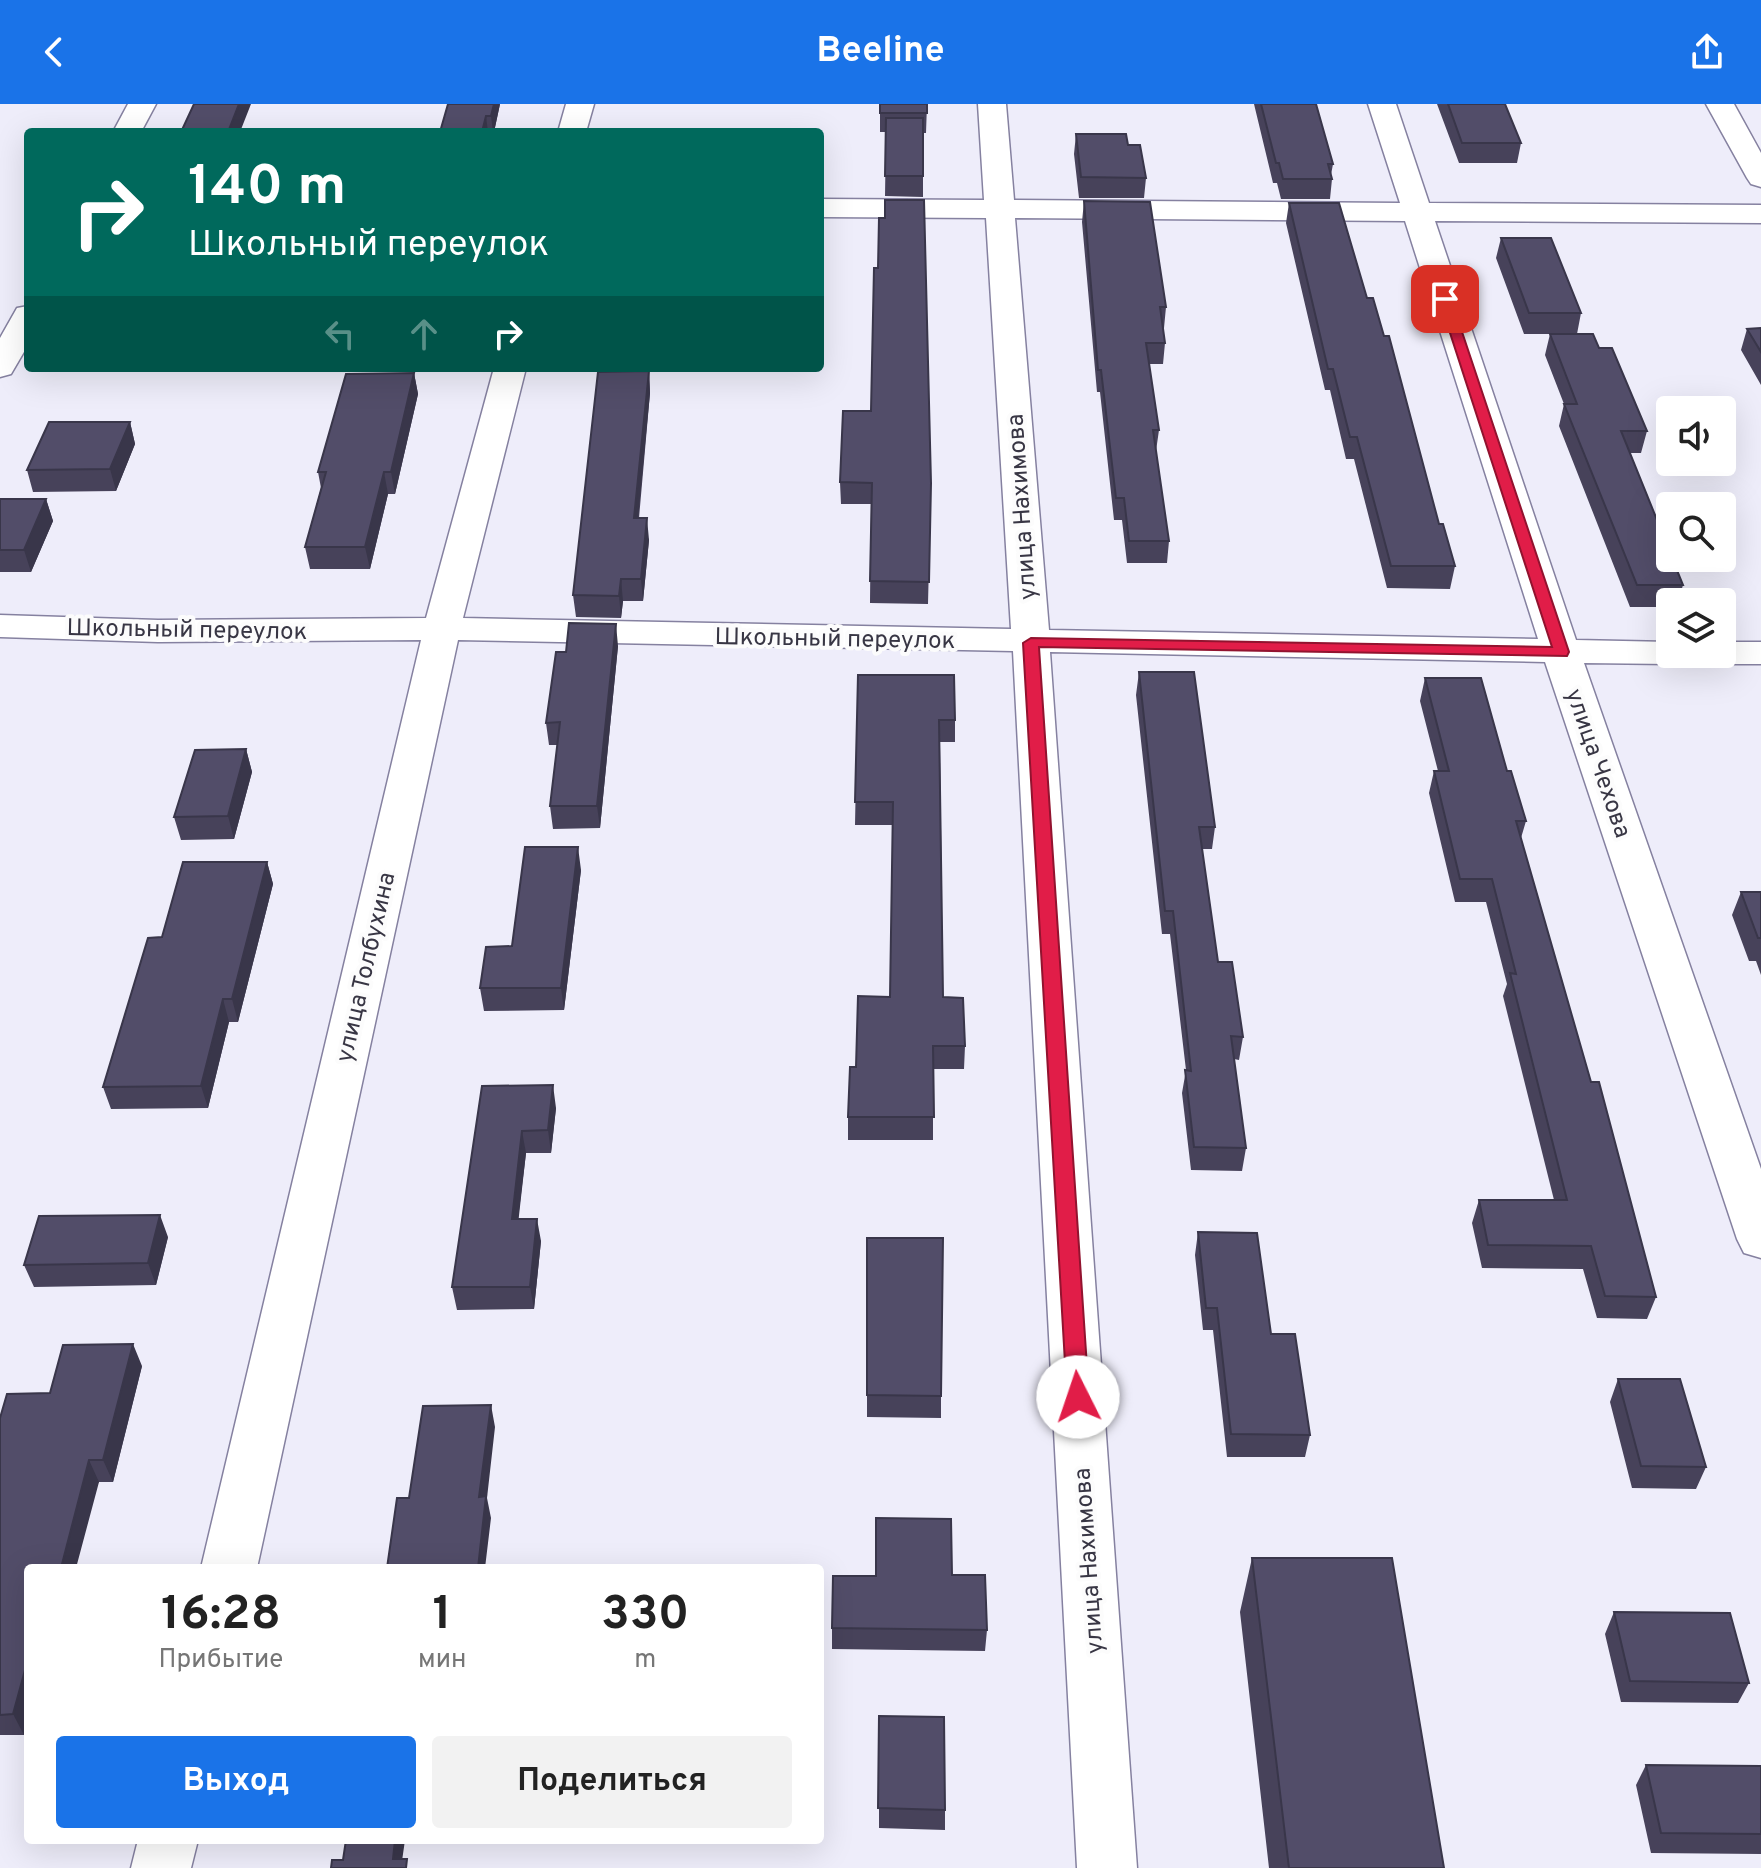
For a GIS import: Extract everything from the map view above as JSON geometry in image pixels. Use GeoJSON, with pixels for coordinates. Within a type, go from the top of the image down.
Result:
{"type":"FeatureCollection","features":[{"type":"Feature","properties":{"kind":"street"},"geometry":{"type":"LineString","coordinates":[[129,128],[142,104]]}},
{"type":"Feature","properties":{"kind":"street"},"geometry":{"type":"LineString","coordinates":[[573,128],[580,104]]}},
{"type":"Feature","properties":{"kind":"street","name":"улица Нахимова"},"geometry":{"type":"LineString","coordinates":[[992,104],[1031,643],[1107,1868]]}},
{"type":"Feature","properties":{"kind":"street","name":"улица Чехова"},"geometry":{"type":"LineString","coordinates":[[1382,104],[1561,652],[1761,1239]]}},
{"type":"Feature","properties":{"kind":"street"},"geometry":{"type":"LineString","coordinates":[[1720,104],[1761,178]]}},
{"type":"Feature","properties":{"kind":"street"},"geometry":{"type":"LineString","coordinates":[[824,208],[1761,214]]}},
{"type":"Feature","properties":{"kind":"street"},"geometry":{"type":"LineString","coordinates":[[0,367],[24,322]]}},
{"type":"Feature","properties":{"kind":"street","name":"улица Толбухина"},"geometry":{"type":"LineString","coordinates":[[230,1564],[442,629],[509,372]]}},
{"type":"Feature","properties":{"kind":"street","name":"Школьный переулок"},"geometry":{"type":"LineString","coordinates":[[0,626],[158,631],[442,629],[1031,643],[1656,653]]}},
{"type":"Feature","properties":{"kind":"street"},"geometry":{"type":"LineString","coordinates":[[1736,653],[1761,653]]}},
{"type":"Feature","properties":{"kind":"street"},"geometry":{"type":"LineString","coordinates":[[161,1868],[167,1844]]}},
{"type":"Feature","properties":{"kind":"building"},"geometry":{"type":"Polygon","coordinates":[[[194,104],[239,104],[230,128],[183,128],[194,104]]]}},
{"type":"Feature","properties":{"kind":"building"},"geometry":{"type":"Polygon","coordinates":[[[448,104],[494,104],[483,128],[441,128],[448,104]]]}},
{"type":"Feature","properties":{"kind":"building"},"geometry":{"type":"Polygon","coordinates":[[[880,104],[927,104],[927,113],[880,113],[880,104]]]}},
{"type":"Feature","properties":{"kind":"building"},"geometry":{"type":"Polygon","coordinates":[[[1261,104],[1316,104],[1333,164],[1328,164],[1332,179],[1283,179],[1261,104]]]}},
{"type":"Feature","properties":{"kind":"building"},"geometry":{"type":"Polygon","coordinates":[[[1448,104],[1505,104],[1521,143],[1462,143],[1448,104]]]}},
{"type":"Feature","properties":{"kind":"building"},"geometry":{"type":"Polygon","coordinates":[[[886,118],[923,118],[923,176],[885,176],[886,118]]]}},
{"type":"Feature","properties":{"kind":"building"},"geometry":{"type":"Polygon","coordinates":[[[1076,134],[1126,134],[1128,145],[1140,145],[1146,178],[1081,177],[1076,134]]]}},
{"type":"Feature","properties":{"kind":"building"},"geometry":{"type":"Polygon","coordinates":[[[885,200],[924,200],[931,483],[929,582],[870,581],[872,483],[840,482],[843,411],[871,411],[874,268],[878,268],[879,218],[885,218],[885,200]]]}},
{"type":"Feature","properties":{"kind":"building"},"geometry":{"type":"Polygon","coordinates":[[[1084,201],[1150,202],[1166,307],[1160,307],[1165,343],[1146,343],[1159,430],[1153,430],[1169,541],[1129,541],[1124,498],[1116,498],[1101,370],[1098,370],[1084,201]]]}},
{"type":"Feature","properties":{"kind":"building"},"geometry":{"type":"Polygon","coordinates":[[[1289,203],[1339,203],[1367,298],[1373,298],[1384,336],[1389,336],[1439,524],[1443,524],[1455,566],[1391,566],[1357,437],[1350,437],[1333,369],[1328,369],[1289,203]]]}},
{"type":"Feature","properties":{"kind":"building"},"geometry":{"type":"Polygon","coordinates":[[[1501,238],[1551,238],[1581,313],[1529,313],[1501,238]]]}},
{"type":"Feature","properties":{"kind":"building"},"geometry":{"type":"Polygon","coordinates":[[[1761,328],[1761,352],[1747,329],[1761,328]]]}},
{"type":"Feature","properties":{"kind":"building"},"geometry":{"type":"Polygon","coordinates":[[[1550,334],[1593,334],[1599,348],[1612,348],[1647,431],[1621,431],[1656,517],[1656,572],[1678,572],[1683,585],[1637,585],[1564,404],[1577,404],[1550,334]]]}},
{"type":"Feature","properties":{"kind":"building"},"geometry":{"type":"Polygon","coordinates":[[[598,372],[649,372],[634,518],[647,518],[641,579],[621,579],[619,596],[573,595],[598,372]]]}},
{"type":"Feature","properties":{"kind":"building"},"geometry":{"type":"Polygon","coordinates":[[[414,373],[391,472],[384,472],[365,547],[305,547],[326,472],[318,472],[346,374],[414,373]]]}},
{"type":"Feature","properties":{"kind":"building"},"geometry":{"type":"Polygon","coordinates":[[[49,422],[130,422],[110,469],[27,470],[49,422]]]}},
{"type":"Feature","properties":{"kind":"building"},"geometry":{"type":"Polygon","coordinates":[[[0,499],[46,499],[24,550],[0,550],[0,499]]]}},
{"type":"Feature","properties":{"kind":"building"},"geometry":{"type":"Polygon","coordinates":[[[569,623],[616,624],[597,806],[550,806],[560,722],[546,723],[556,652],[566,652],[569,623]]]}},
{"type":"Feature","properties":{"kind":"building"},"geometry":{"type":"Polygon","coordinates":[[[1139,672],[1194,672],[1215,827],[1199,827],[1218,962],[1232,962],[1243,1037],[1231,1036],[1246,1148],[1194,1147],[1185,1070],[1191,1071],[1173,911],[1165,911],[1139,672]]]}},
{"type":"Feature","properties":{"kind":"building"},"geometry":{"type":"Polygon","coordinates":[[[858,675],[954,675],[955,720],[939,720],[943,997],[963,998],[965,1046],[933,1046],[934,1117],[848,1117],[850,1067],[856,1067],[858,996],[890,997],[893,802],[855,802],[858,675]]]}},
{"type":"Feature","properties":{"kind":"building"},"geometry":{"type":"Polygon","coordinates":[[[1425,678],[1481,678],[1507,771],[1511,771],[1526,821],[1516,821],[1591,1082],[1599,1082],[1656,1297],[1605,1296],[1591,1246],[1488,1245],[1479,1200],[1567,1200],[1510,973],[1516,974],[1492,879],[1460,879],[1434,771],[1449,771],[1425,678]]]}},
{"type":"Feature","properties":{"kind":"building"},"geometry":{"type":"Polygon","coordinates":[[[246,749],[228,816],[174,817],[195,750],[246,749]]]}},
{"type":"Feature","properties":{"kind":"building"},"geometry":{"type":"Polygon","coordinates":[[[525,847],[578,847],[561,988],[480,988],[486,947],[512,946],[525,847]]]}},
{"type":"Feature","properties":{"kind":"building"},"geometry":{"type":"Polygon","coordinates":[[[183,862],[267,862],[232,999],[223,999],[201,1086],[103,1087],[148,938],[162,937],[183,862]]]}},
{"type":"Feature","properties":{"kind":"building"},"geometry":{"type":"Polygon","coordinates":[[[1741,892],[1761,892],[1761,938],[1758,938],[1741,892]]]}},
{"type":"Feature","properties":{"kind":"building"},"geometry":{"type":"Polygon","coordinates":[[[553,1085],[548,1130],[522,1131],[512,1219],[537,1219],[530,1287],[452,1287],[482,1086],[553,1085]]]}},
{"type":"Feature","properties":{"kind":"building"},"geometry":{"type":"Polygon","coordinates":[[[160,1215],[148,1263],[24,1265],[39,1216],[160,1215]]]}},
{"type":"Feature","properties":{"kind":"building"},"geometry":{"type":"Polygon","coordinates":[[[1198,1232],[1257,1233],[1271,1334],[1295,1334],[1310,1435],[1231,1434],[1217,1308],[1206,1308],[1198,1232]]]}},
{"type":"Feature","properties":{"kind":"building"},"geometry":{"type":"Polygon","coordinates":[[[867,1238],[943,1238],[941,1396],[867,1395],[867,1238]]]}},
{"type":"Feature","properties":{"kind":"building"},"geometry":{"type":"Polygon","coordinates":[[[133,1344],[103,1460],[89,1460],[62,1564],[24,1564],[24,1674],[13,1714],[0,1715],[0,1418],[7,1394],[50,1393],[63,1345],[133,1344]]]}},
{"type":"Feature","properties":{"kind":"building"},"geometry":{"type":"Polygon","coordinates":[[[1618,1379],[1680,1379],[1706,1467],[1641,1466],[1618,1379]]]}},
{"type":"Feature","properties":{"kind":"building"},"geometry":{"type":"Polygon","coordinates":[[[491,1405],[479,1497],[486,1496],[478,1564],[388,1564],[397,1498],[409,1498],[423,1406],[491,1405]]]}},
{"type":"Feature","properties":{"kind":"building"},"geometry":{"type":"Polygon","coordinates":[[[876,1518],[951,1519],[952,1575],[985,1575],[987,1630],[832,1628],[833,1576],[876,1576],[876,1518]]]}},
{"type":"Feature","properties":{"kind":"building"},"geometry":{"type":"Polygon","coordinates":[[[1252,1558],[1392,1558],[1444,1868],[1289,1868],[1252,1558]]]}},
{"type":"Feature","properties":{"kind":"building"},"geometry":{"type":"Polygon","coordinates":[[[1614,1612],[1730,1613],[1749,1683],[1630,1681],[1614,1612]]]}},
{"type":"Feature","properties":{"kind":"building"},"geometry":{"type":"Polygon","coordinates":[[[879,1716],[944,1717],[945,1810],[878,1808],[879,1716]]]}},
{"type":"Feature","properties":{"kind":"building"},"geometry":{"type":"Polygon","coordinates":[[[1646,1765],[1761,1766],[1761,1834],[1661,1833],[1646,1765]]]}},
{"type":"Feature","properties":{"kind":"building"},"geometry":{"type":"Polygon","coordinates":[[[345,1844],[395,1844],[393,1859],[407,1859],[406,1868],[331,1868],[332,1860],[343,1860],[345,1844]]]}},
{"type":"Feature","properties":{"kind":"route"},"geometry":{"type":"LineString","coordinates":[[1078,1397],[1031,643],[1561,652],[1445,299]]}}]}
